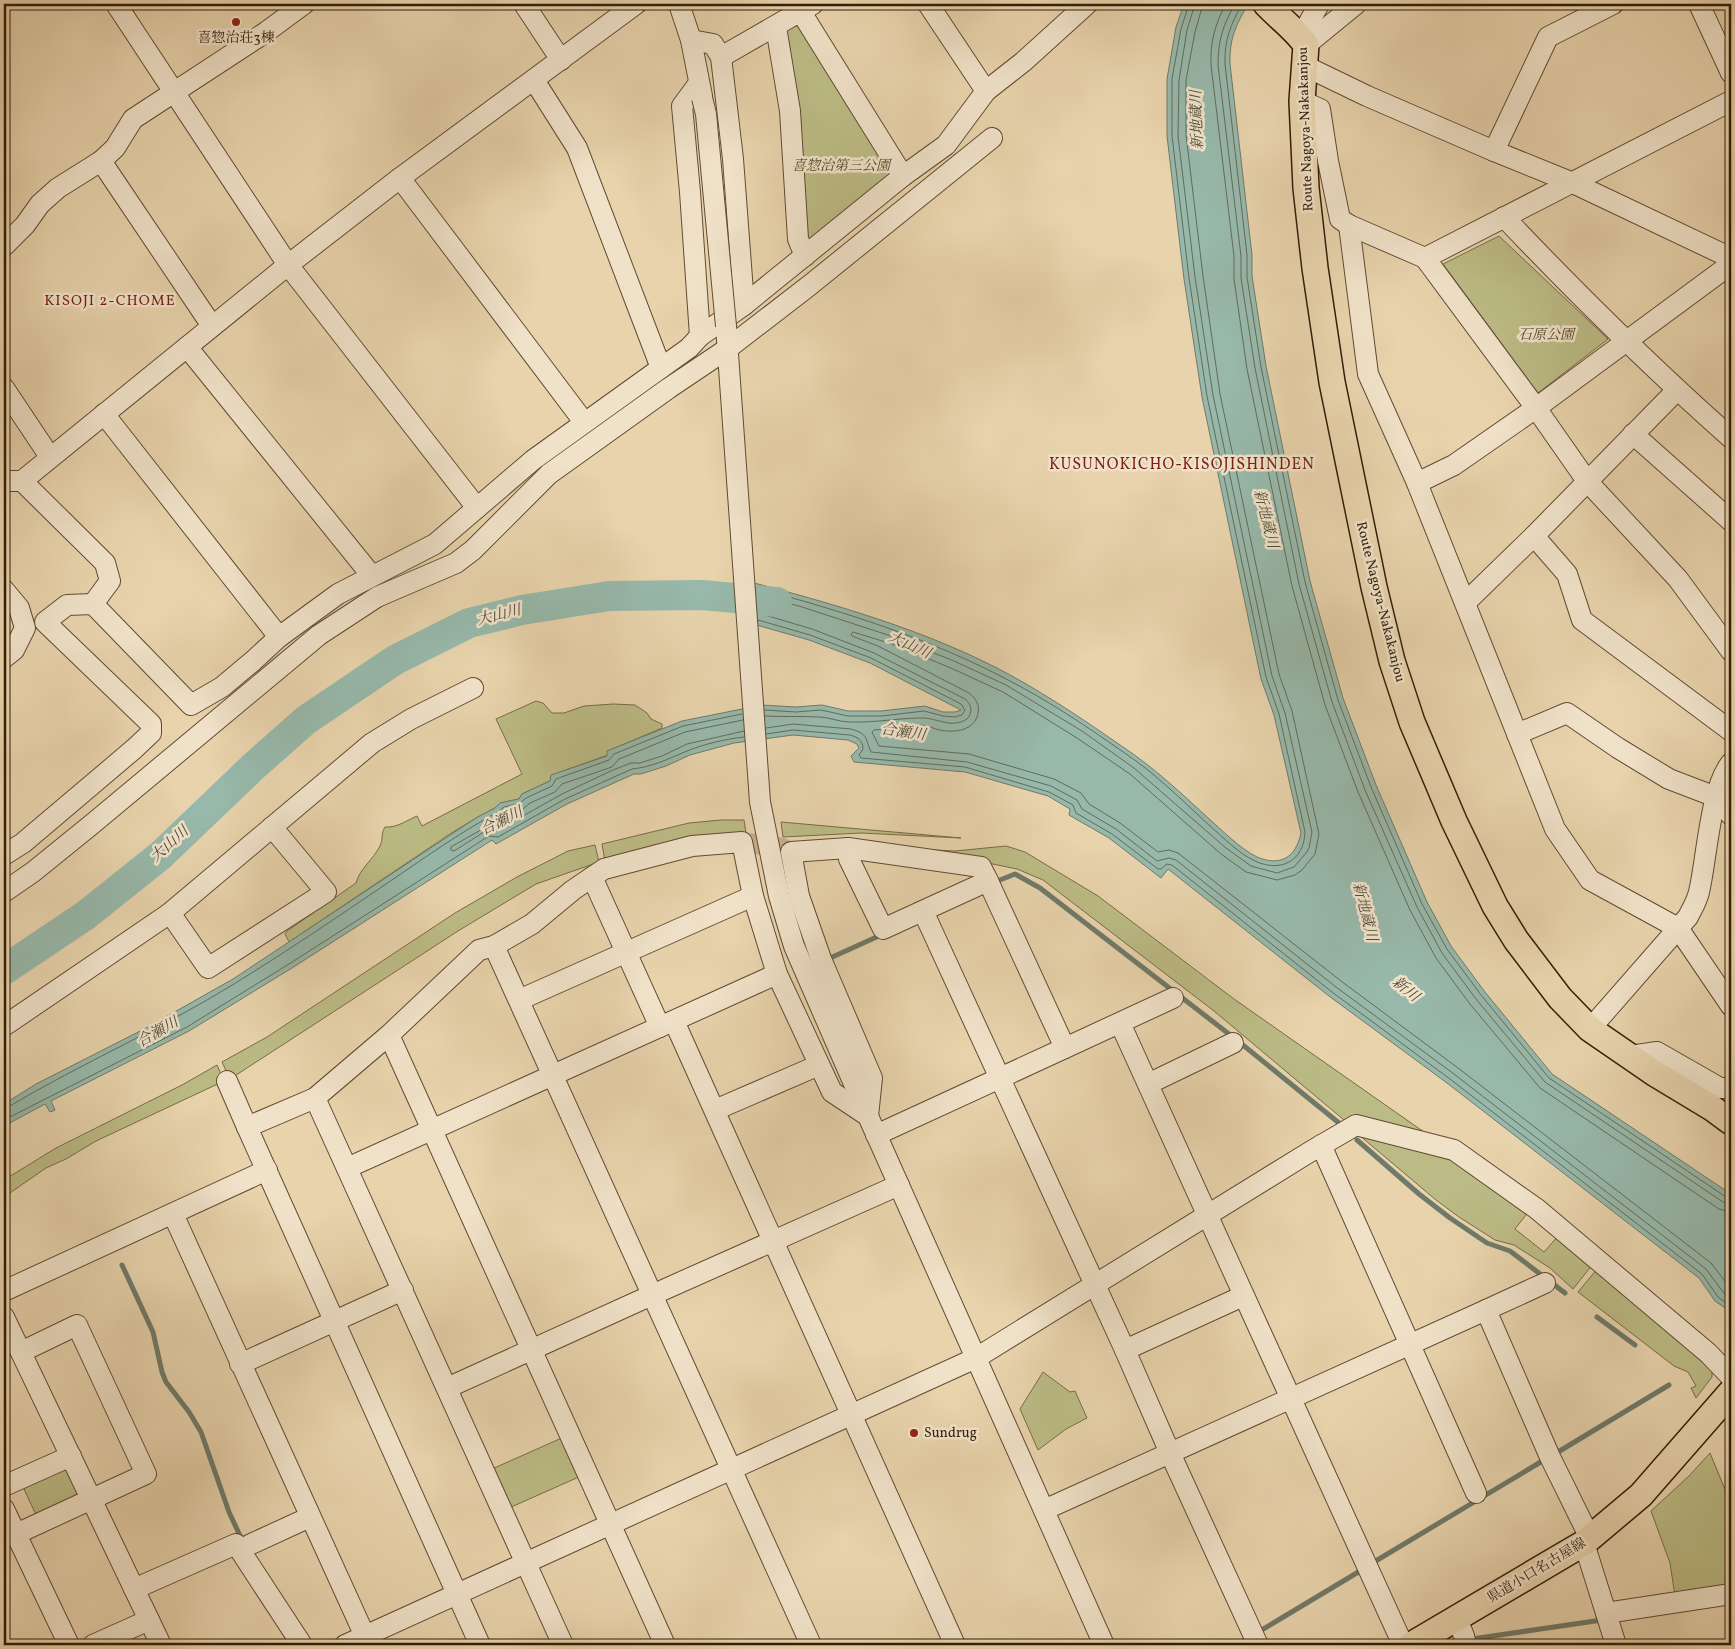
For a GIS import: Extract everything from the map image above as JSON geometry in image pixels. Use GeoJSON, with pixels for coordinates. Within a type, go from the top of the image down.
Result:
{"type":"FeatureCollection","features":[{"type":"Feature","properties":{"kind":"main road","name":"Route Nagoya-Nakakanjou"},"geometry":{"type":"LineString","coordinates":[[1274,12],[1304,49],[1302,101],[1306,188],[1332,382],[1374,587],[1392,661],[1412,722],[1454,821],[1495,906],[1516,940],[1554,991],[1590,1029],[1731,1122]]}},
{"type":"Feature","properties":{"kind":"main road","name":"県道小口名古屋線"},"geometry":{"type":"LineString","coordinates":[[1411,1645],[1587,1541],[1641,1495],[1731,1392]]}},
{"type":"Feature","properties":{"kind":"street"},"geometry":{"type":"LineString","coordinates":[[116,4],[288,265],[477,508]]}},
{"type":"Feature","properties":{"kind":"street"},"geometry":{"type":"LineString","coordinates":[[4,246],[25,225],[40,204],[58,188],[101,161],[115,148],[133,119],[173,91],[266,32],[304,4]]}},
{"type":"Feature","properties":{"kind":"street"},"geometry":{"type":"LineString","coordinates":[[524,4],[560,60]]}},
{"type":"Feature","properties":{"kind":"street"},"geometry":{"type":"LineString","coordinates":[[93,604],[110,581],[105,563],[13,481],[50,457],[288,265],[400,178],[636,4]]}},
{"type":"Feature","properties":{"kind":"street"},"geometry":{"type":"LineString","coordinates":[[679,4],[690,40],[706,114],[728,351],[760,802],[779,896],[794,946],[876,1135],[1104,1645]]}},
{"type":"Feature","properties":{"kind":"street"},"geometry":{"type":"LineString","coordinates":[[928,4],[986,91]]}},
{"type":"Feature","properties":{"kind":"street"},"geometry":{"type":"LineString","coordinates":[[4,855],[23,843],[151,733],[151,724],[45,622],[67,605],[93,604],[191,705],[222,687],[279,637],[338,594],[435,544],[533,460],[689,348],[700,336],[744,305],[903,176],[946,145],[986,91],[1023,62],[1088,4]]}},
{"type":"Feature","properties":{"kind":"street"},"geometry":{"type":"LineString","coordinates":[[1304,49],[1319,4]]}},
{"type":"Feature","properties":{"kind":"street"},"geometry":{"type":"LineString","coordinates":[[1304,49],[1356,4]]}},
{"type":"Feature","properties":{"kind":"street"},"geometry":{"type":"LineString","coordinates":[[1494,151],[1548,37],[1613,4]]}},
{"type":"Feature","properties":{"kind":"street"},"geometry":{"type":"LineString","coordinates":[[1699,4],[1731,73]]}},
{"type":"Feature","properties":{"kind":"street"},"geometry":{"type":"LineString","coordinates":[[721,57],[807,8],[903,176]]}},
{"type":"Feature","properties":{"kind":"street"},"geometry":{"type":"LineString","coordinates":[[776,27],[790,111],[798,239],[805,256]]}},
{"type":"Feature","properties":{"kind":"street"},"geometry":{"type":"LineString","coordinates":[[690,40],[713,44],[721,57],[733,159],[744,305]]}},
{"type":"Feature","properties":{"kind":"street"},"geometry":{"type":"LineString","coordinates":[[1304,49],[1367,96],[1573,183],[1731,258]]}},
{"type":"Feature","properties":{"kind":"street"},"geometry":{"type":"LineString","coordinates":[[534,80],[577,148],[661,368]]}},
{"type":"Feature","properties":{"kind":"street"},"geometry":{"type":"LineString","coordinates":[[700,336],[682,106],[701,90]]}},
{"type":"Feature","properties":{"kind":"street"},"geometry":{"type":"LineString","coordinates":[[1302,101],[1320,109],[1340,219],[1349,225],[1425,258],[1536,408],[1587,481],[1678,579],[1731,651]]}},
{"type":"Feature","properties":{"kind":"street"},"geometry":{"type":"LineString","coordinates":[[1425,258],[1731,101]]}},
{"type":"Feature","properties":{"kind":"street"},"geometry":{"type":"LineString","coordinates":[[4,892],[33,872],[91,825],[320,635],[377,597],[456,563],[473,550],[549,474],[668,388],[728,351],[992,138]]}},
{"type":"Feature","properties":{"kind":"street"},"geometry":{"type":"LineString","coordinates":[[101,161],[212,326]]}},
{"type":"Feature","properties":{"kind":"street"},"geometry":{"type":"LineString","coordinates":[[400,178],[584,422]]}},
{"type":"Feature","properties":{"kind":"street"},"geometry":{"type":"LineString","coordinates":[[1504,217],[1564,280],[1677,390],[1731,438]]}},
{"type":"Feature","properties":{"kind":"street"},"geometry":{"type":"LineString","coordinates":[[1349,225],[1368,374],[1417,483],[1555,828],[1590,880],[1678,928],[1731,1006]]}},
{"type":"Feature","properties":{"kind":"street"},"geometry":{"type":"LineString","coordinates":[[1417,483],[1454,465],[1536,408],[1731,264]]}},
{"type":"Feature","properties":{"kind":"street"},"geometry":{"type":"LineString","coordinates":[[187,347],[372,576]]}},
{"type":"Feature","properties":{"kind":"street"},"geometry":{"type":"LineString","coordinates":[[4,388],[50,457]]}},
{"type":"Feature","properties":{"kind":"street"},"geometry":{"type":"LineString","coordinates":[[1465,603],[1534,536],[1677,390]]}},
{"type":"Feature","properties":{"kind":"street"},"geometry":{"type":"LineString","coordinates":[[104,414],[279,637]]}},
{"type":"Feature","properties":{"kind":"street"},"geometry":{"type":"LineString","coordinates":[[1633,434],[1731,521]]}},
{"type":"Feature","properties":{"kind":"street"},"geometry":{"type":"LineString","coordinates":[[1534,536],[1567,574],[1582,620],[1731,731]]}},
{"type":"Feature","properties":{"kind":"street"},"geometry":{"type":"LineString","coordinates":[[4,590],[19,608],[25,628],[14,650],[4,658]]}},
{"type":"Feature","properties":{"kind":"street"},"geometry":{"type":"LineString","coordinates":[[4,1026],[170,913],[372,742],[473,688]]}},
{"type":"Feature","properties":{"kind":"street"},"geometry":{"type":"LineString","coordinates":[[1517,734],[1567,713],[1618,748],[1669,779],[1716,797],[1731,815]]}},
{"type":"Feature","properties":{"kind":"street"},"geometry":{"type":"LineString","coordinates":[[1590,1029],[1688,917],[1698,894],[1716,797],[1724,772],[1731,763]]}},
{"type":"Feature","properties":{"kind":"street"},"geometry":{"type":"LineString","coordinates":[[170,913],[208,968],[326,892],[272,827]]}},
{"type":"Feature","properties":{"kind":"street"},"geometry":{"type":"LineString","coordinates":[[247,1127],[315,1098],[389,1035],[480,950],[494,946],[532,924],[573,890],[604,869],[692,846],[742,842],[753,896],[777,974],[832,1092],[868,1116]]}},
{"type":"Feature","properties":{"kind":"street"},"geometry":{"type":"LineString","coordinates":[[868,1116],[872,1078],[821,959],[799,896],[791,852],[848,848],[981,867],[1065,1048]]}},
{"type":"Feature","properties":{"kind":"street"},"geometry":{"type":"LineString","coordinates":[[848,848],[849,859],[883,929],[988,881]]}},
{"type":"Feature","properties":{"kind":"street"},"geometry":{"type":"LineString","coordinates":[[592,877],[626,952],[715,1110],[772,1241],[955,1645]]}},
{"type":"Feature","properties":{"kind":"street"},"geometry":{"type":"LineString","coordinates":[[519,1000],[753,896]]}},
{"type":"Feature","properties":{"kind":"street"},"geometry":{"type":"LineString","coordinates":[[923,911],[1258,1645]]}},
{"type":"Feature","properties":{"kind":"street"},"geometry":{"type":"LineString","coordinates":[[494,946],[811,1645]]}},
{"type":"Feature","properties":{"kind":"street"},"geometry":{"type":"LineString","coordinates":[[347,1168],[777,974]]}},
{"type":"Feature","properties":{"kind":"street"},"geometry":{"type":"LineString","coordinates":[[876,1135],[1173,998]]}},
{"type":"Feature","properties":{"kind":"street"},"geometry":{"type":"LineString","coordinates":[[1120,1023],[1289,1399],[1403,1645]]}},
{"type":"Feature","properties":{"kind":"street"},"geometry":{"type":"LineString","coordinates":[[389,1035],[665,1645]]}},
{"type":"Feature","properties":{"kind":"street"},"geometry":{"type":"LineString","coordinates":[[1148,1084],[1233,1043]]}},
{"type":"Feature","properties":{"kind":"street"},"geometry":{"type":"LineString","coordinates":[[1630,1056],[1657,1052],[1720,1088],[1731,1088]]}},
{"type":"Feature","properties":{"kind":"street"},"geometry":{"type":"LineString","coordinates":[[715,1110],[819,1065]]}},
{"type":"Feature","properties":{"kind":"street"},"geometry":{"type":"LineString","coordinates":[[227,1082],[480,1645]]}},
{"type":"Feature","properties":{"kind":"street"},"geometry":{"type":"LineString","coordinates":[[315,1098],[563,1645]]}},
{"type":"Feature","properties":{"kind":"street"},"geometry":{"type":"LineString","coordinates":[[345,1645],[367,1641],[457,1594],[976,1358],[1356,1125],[1454,1150],[1537,1209],[1708,1353],[1731,1377]]}},
{"type":"Feature","properties":{"kind":"street"},"geometry":{"type":"LineString","coordinates":[[1321,1145],[1476,1493]]}},
{"type":"Feature","properties":{"kind":"street"},"geometry":{"type":"LineString","coordinates":[[4,1290],[267,1170]]}},
{"type":"Feature","properties":{"kind":"street"},"geometry":{"type":"LineString","coordinates":[[448,1388],[898,1185]]}},
{"type":"Feature","properties":{"kind":"street"},"geometry":{"type":"LineString","coordinates":[[173,1214],[367,1641]]}},
{"type":"Feature","properties":{"kind":"street"},"geometry":{"type":"LineString","coordinates":[[1044,1510],[1545,1283]]}},
{"type":"Feature","properties":{"kind":"street"},"geometry":{"type":"LineString","coordinates":[[240,1364],[403,1290]]}},
{"type":"Feature","properties":{"kind":"street"},"geometry":{"type":"LineString","coordinates":[[1125,1350],[1243,1296]]}},
{"type":"Feature","properties":{"kind":"street"},"geometry":{"type":"LineString","coordinates":[[1486,1310],[1587,1541],[1616,1645]]}},
{"type":"Feature","properties":{"kind":"street"},"geometry":{"type":"LineString","coordinates":[[4,1317],[161,1645]]}},
{"type":"Feature","properties":{"kind":"street"},"geometry":{"type":"LineString","coordinates":[[16,1534],[146,1474],[77,1325],[21,1352]]}},
{"type":"Feature","properties":{"kind":"street"},"geometry":{"type":"LineString","coordinates":[[4,1486],[71,1456]]}},
{"type":"Feature","properties":{"kind":"street"},"geometry":{"type":"LineString","coordinates":[[4,1509],[69,1645]]}},
{"type":"Feature","properties":{"kind":"street"},"geometry":{"type":"LineString","coordinates":[[249,1545],[310,1517]]}},
{"type":"Feature","properties":{"kind":"street"},"geometry":{"type":"LineString","coordinates":[[134,1589],[236,1544],[302,1645]]}},
{"type":"Feature","properties":{"kind":"street"},"geometry":{"type":"LineString","coordinates":[[1606,1613],[1731,1594]]}},
{"type":"Feature","properties":{"kind":"street"},"geometry":{"type":"LineString","coordinates":[[1456,1619],[1466,1645]]}},
{"type":"Feature","properties":{"kind":"street"},"geometry":{"type":"LineString","coordinates":[[92,1645],[149,1620]]}},
{"type":"Feature","properties":{"kind":"green space","name":"喜惣治第三公園"},"geometry":{"type":"Polygon","coordinates":[[[791,26],[800,26],[893,175],[812,244],[803,240],[783,33],[791,26]]]}},
{"type":"Feature","properties":{"kind":"green space","name":"石原公園"},"geometry":{"type":"Polygon","coordinates":[[[1499,236],[1608,339],[1538,393],[1443,264],[1499,236]]]}},
{"type":"Feature","properties":{"kind":"green space"},"geometry":{"type":"Polygon","coordinates":[[[536,701],[543,703],[552,713],[564,713],[584,706],[635,705],[647,713],[651,719],[662,724],[662,728],[608,751],[608,755],[552,775],[550,781],[522,794],[519,799],[500,803],[495,808],[450,834],[289,942],[285,934],[287,931],[356,883],[360,873],[380,846],[385,827],[397,825],[417,816],[422,826],[522,774],[496,719],[536,701]]]}},
{"type":"Feature","properties":{"kind":"green space"},"geometry":{"type":"Polygon","coordinates":[[[744,820],[747,839],[605,861],[602,844],[689,823],[744,820]]]}},
{"type":"Feature","properties":{"kind":"green space"},"geometry":{"type":"Polygon","coordinates":[[[781,822],[961,838],[861,833],[783,837],[781,822]]]}},
{"type":"Feature","properties":{"kind":"green space"},"geometry":{"type":"Polygon","coordinates":[[[595,845],[599,862],[536,884],[458,931],[230,1079],[222,1062],[267,1037],[455,913],[517,877],[568,851],[595,845]]]}},
{"type":"Feature","properties":{"kind":"green space"},"geometry":{"type":"Polygon","coordinates":[[[1006,846],[1025,852],[1098,896],[1234,999],[1424,1132],[1423,1136],[1353,1117],[1344,1120],[1214,1011],[1043,880],[1017,869],[954,856],[876,847],[955,851],[1006,846]]]}},
{"type":"Feature","properties":{"kind":"green space"},"geometry":{"type":"Polygon","coordinates":[[[217,1065],[224,1081],[96,1141],[66,1159],[46,1168],[4,1197],[4,1180],[56,1148],[182,1085],[217,1065]]]}},
{"type":"Feature","properties":{"kind":"green space"},"geometry":{"type":"Polygon","coordinates":[[[1359,1135],[1369,1136],[1467,1165],[1529,1211],[1515,1229],[1544,1252],[1559,1235],[1593,1264],[1573,1289],[1550,1268],[1514,1245],[1495,1240],[1459,1217],[1359,1135]]]}},
{"type":"Feature","properties":{"kind":"green space"},"geometry":{"type":"Polygon","coordinates":[[[1598,1268],[1712,1368],[1712,1377],[1696,1398],[1691,1388],[1696,1386],[1688,1372],[1674,1366],[1578,1292],[1598,1268]]]}},
{"type":"Feature","properties":{"kind":"green space"},"geometry":{"type":"Polygon","coordinates":[[[1043,1372],[1070,1392],[1075,1391],[1087,1418],[1066,1429],[1038,1450],[1020,1409],[1043,1372]]]}},
{"type":"Feature","properties":{"kind":"green space"},"geometry":{"type":"Polygon","coordinates":[[[564,1437],[581,1476],[509,1508],[492,1469],[564,1437]]]}},
{"type":"Feature","properties":{"kind":"green space"},"geometry":{"type":"Polygon","coordinates":[[[1710,1453],[1731,1504],[1731,1588],[1675,1596],[1670,1563],[1651,1511],[1689,1476],[1710,1453]]]}},
{"type":"Feature","properties":{"kind":"green space"},"geometry":{"type":"Polygon","coordinates":[[[61,1469],[69,1471],[79,1493],[76,1499],[37,1517],[23,1487],[61,1469]]]}},
{"type":"Feature","properties":{"kind":"water"},"geometry":{"type":"Polygon","coordinates":[[[1184,4],[1248,4],[1234,32],[1230,64],[1252,255],[1252,276],[1266,366],[1310,581],[1343,698],[1376,785],[1427,902],[1451,946],[1485,992],[1552,1074],[1731,1194],[1731,1312],[1715,1301],[1699,1278],[1447,1083],[1329,996],[1168,869],[1161,878],[1109,838],[1069,815],[1070,809],[1048,796],[965,772],[854,762],[851,756],[859,748],[857,744],[848,740],[793,735],[734,743],[690,755],[666,766],[641,774],[634,774],[567,804],[496,844],[492,840],[292,968],[189,1031],[51,1101],[55,1110],[50,1112],[45,1104],[4,1126],[4,1104],[36,1084],[148,1027],[233,979],[500,803],[519,799],[522,794],[550,781],[551,775],[607,756],[607,751],[682,721],[762,705],[796,707],[822,705],[848,711],[881,711],[925,706],[943,712],[961,710],[870,663],[809,640],[739,620],[739,579],[878,619],[913,631],[980,660],[1040,692],[1134,755],[1166,780],[1250,853],[1273,861],[1286,858],[1291,854],[1299,841],[1301,833],[1274,715],[1261,679],[1202,397],[1184,279],[1167,136],[1167,79],[1176,27],[1184,4]]]}},
{"type":"Feature","properties":{"kind":"waterway","name":"大山川"},"geometry":{"type":"LineString","coordinates":[[4,970],[86,915],[161,855],[254,766],[306,720],[395,660],[469,623],[522,610],[609,596],[702,595],[777,602]]}},
{"type":"Feature","properties":{"kind":"waterway"},"geometry":{"type":"LineString","coordinates":[[995,882],[1015,874],[1040,888],[1238,1041],[1339,1123]]}},
{"type":"Feature","properties":{"kind":"waterway"},"geometry":{"type":"LineString","coordinates":[[828,959],[881,935]]}},
{"type":"Feature","properties":{"kind":"waterway"},"geometry":{"type":"LineString","coordinates":[[1357,1140],[1419,1194],[1450,1218],[1487,1243],[1510,1251],[1565,1293]]}},
{"type":"Feature","properties":{"kind":"waterway"},"geometry":{"type":"LineString","coordinates":[[122,1265],[153,1332],[166,1382],[189,1412],[201,1432],[229,1512],[242,1540]]}},
{"type":"Feature","properties":{"kind":"waterway"},"geometry":{"type":"LineString","coordinates":[[1597,1317],[1635,1345]]}},
{"type":"Feature","properties":{"kind":"waterway"},"geometry":{"type":"LineString","coordinates":[[1558,1452],[1669,1385]]}},
{"type":"Feature","properties":{"kind":"waterway"},"geometry":{"type":"LineString","coordinates":[[1374,1562],[1544,1460]]}},
{"type":"Feature","properties":{"kind":"waterway"},"geometry":{"type":"LineString","coordinates":[[1260,1631],[1360,1571]]}},
{"type":"Feature","properties":{"kind":"waterway"},"geometry":{"type":"LineString","coordinates":[[1472,1639],[1602,1620]]}},
{"type":"Feature","properties":{"kind":"waterway"},"geometry":{"type":"LineString","coordinates":[[1236,1645],[1247,1639]]}},
{"type":"Feature","properties":{"kind":"tunnel"},"geometry":{"type":"LineString","coordinates":[[742,842],[782,848],[791,852]]}},
{"type":"Feature","properties":{"kind":"place","name":"喜惣治荘3棟"},"geometry":{"type":"Point","coordinates":[236,22]}},
{"type":"Feature","properties":{"kind":"place","name":"Sundrug"},"geometry":{"type":"Point","coordinates":[914,1433]}},
{"type":"Feature","properties":{"kind":"district","name":"KISOJI 2-CHOME"},"geometry":{"type":"Point","coordinates":[110,301]}},
{"type":"Feature","properties":{"kind":"district","name":"KUSUNOKICHO-KISOJISHINDEN"},"geometry":{"type":"Point","coordinates":[1182,465]}},
{"type":"Feature","properties":{"kind":"water label","name":"新地蔵川"},"geometry":{"type":"Point","coordinates":[1198,120]}},
{"type":"Feature","properties":{"kind":"water label","name":"新地蔵川"},"geometry":{"type":"Point","coordinates":[1265,519]}},
{"type":"Feature","properties":{"kind":"water label","name":"合瀬川"},"geometry":{"type":"Point","coordinates":[903,733]}},
{"type":"Feature","properties":{"kind":"water label","name":"合瀬川"},"geometry":{"type":"Point","coordinates":[502,822]}},
{"type":"Feature","properties":{"kind":"water label","name":"新地蔵川"},"geometry":{"type":"Point","coordinates":[1364,912]}},
{"type":"Feature","properties":{"kind":"water label","name":"新川"},"geometry":{"type":"Point","coordinates":[1405,990]}},
{"type":"Feature","properties":{"kind":"water label","name":"合瀬川"},"geometry":{"type":"Point","coordinates":[158,1033]}}]}
